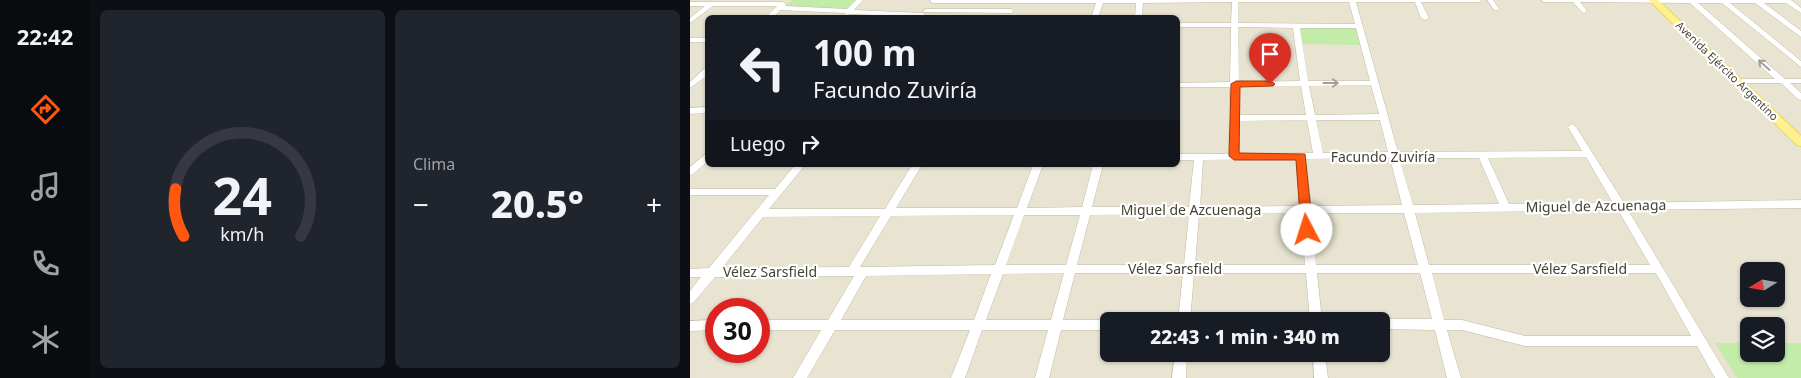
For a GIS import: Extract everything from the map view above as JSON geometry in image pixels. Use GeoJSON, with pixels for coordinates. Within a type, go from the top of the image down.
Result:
{"type":"FeatureCollection","features":[{"type":"Feature","properties":{"kind":"main road","name":"Avenida Ejército Argentino"},"geometry":{"type":"LineString","coordinates":[[1654,1],[1737,81],[1797,134],[1801,142]]}},
{"type":"Feature","properties":{"kind":"street"},"geometry":{"type":"LineString","coordinates":[[846,15],[860,0]]}},
{"type":"Feature","properties":{"kind":"street"},"geometry":{"type":"LineString","coordinates":[[1234,156],[1236,84],[1235,0]]}},
{"type":"Feature","properties":{"kind":"street"},"geometry":{"type":"LineString","coordinates":[[1352,0],[1454,378]]}},
{"type":"Feature","properties":{"kind":"street"},"geometry":{"type":"LineString","coordinates":[[1418,0],[1425,18]]}},
{"type":"Feature","properties":{"kind":"street"},"geometry":{"type":"LineString","coordinates":[[923,14],[934,1],[1479,0]]}},
{"type":"Feature","properties":{"kind":"street"},"geometry":{"type":"LineString","coordinates":[[1490,0],[1496,8]]}},
{"type":"Feature","properties":{"kind":"street"},"geometry":{"type":"LineString","coordinates":[[1544,0],[1787,1],[1801,10]]}},
{"type":"Feature","properties":{"kind":"street"},"geometry":{"type":"LineString","coordinates":[[1575,0],[1584,12]]}},
{"type":"Feature","properties":{"kind":"street"},"geometry":{"type":"LineString","coordinates":[[690,4],[715,2],[783,4],[849,12],[1009,14],[1017,1]]}},
{"type":"Feature","properties":{"kind":"street"},"geometry":{"type":"LineString","coordinates":[[1095,15],[1100,1]]}},
{"type":"Feature","properties":{"kind":"street"},"geometry":{"type":"LineString","coordinates":[[1138,15],[1140,1]]}},
{"type":"Feature","properties":{"kind":"street"},"geometry":{"type":"LineString","coordinates":[[1692,1],[1801,97]]}},
{"type":"Feature","properties":{"kind":"street"},"geometry":{"type":"LineString","coordinates":[[1724,1],[1801,65]]}},
{"type":"Feature","properties":{"kind":"street"},"geometry":{"type":"LineString","coordinates":[[1757,1],[1801,35]]}},
{"type":"Feature","properties":{"kind":"street"},"geometry":{"type":"LineString","coordinates":[[690,21],[715,2]]}},
{"type":"Feature","properties":{"kind":"street"},"geometry":{"type":"LineString","coordinates":[[771,15],[783,4]]}},
{"type":"Feature","properties":{"kind":"street"},"geometry":{"type":"LineString","coordinates":[[1180,25],[1359,26]]}},
{"type":"Feature","properties":{"kind":"street"},"geometry":{"type":"LineString","coordinates":[[1296,26],[1304,83],[1319,157]]}},
{"type":"Feature","properties":{"kind":"street"},"geometry":{"type":"LineString","coordinates":[[690,40],[705,40]]}},
{"type":"Feature","properties":{"kind":"street"},"geometry":{"type":"LineString","coordinates":[[692,83],[705,72]]}},
{"type":"Feature","properties":{"kind":"street"},"geometry":{"type":"LineString","coordinates":[[692,83],[705,81]]}},
{"type":"Feature","properties":{"kind":"street"},"geometry":{"type":"LineString","coordinates":[[1737,81],[1801,81]]}},
{"type":"Feature","properties":{"kind":"street"},"geometry":{"type":"LineString","coordinates":[[1180,85],[1375,83]]}},
{"type":"Feature","properties":{"kind":"street"},"geometry":{"type":"LineString","coordinates":[[690,111],[705,110]]}},
{"type":"Feature","properties":{"kind":"street"},"geometry":{"type":"LineString","coordinates":[[1235,118],[1384,117]]}},
{"type":"Feature","properties":{"kind":"street"},"geometry":{"type":"LineString","coordinates":[[1572,127],[1659,269],[1722,378]]}},
{"type":"Feature","properties":{"kind":"street","name":"Facundo Zuviría"},"geometry":{"type":"LineString","coordinates":[[1180,157],[1395,157],[1589,154]]}},
{"type":"Feature","properties":{"kind":"street"},"geometry":{"type":"LineString","coordinates":[[1483,156],[1505,207]]}},
{"type":"Feature","properties":{"kind":"street"},"geometry":{"type":"LineString","coordinates":[[690,172],[705,157]]}},
{"type":"Feature","properties":{"kind":"street"},"geometry":{"type":"LineString","coordinates":[[1185,312],[1199,157]]}},
{"type":"Feature","properties":{"kind":"street"},"geometry":{"type":"LineString","coordinates":[[1301,157],[1315,312]]}},
{"type":"Feature","properties":{"kind":"street"},"geometry":{"type":"LineString","coordinates":[[690,299],[798,167]]}},
{"type":"Feature","properties":{"kind":"street"},"geometry":{"type":"LineString","coordinates":[[800,378],[831,325],[889,212],[917,167]]}},
{"type":"Feature","properties":{"kind":"street"},"geometry":{"type":"LineString","coordinates":[[958,378],[1037,167]]}},
{"type":"Feature","properties":{"kind":"street"},"geometry":{"type":"LineString","coordinates":[[1042,378],[1097,167]]}},
{"type":"Feature","properties":{"kind":"street"},"geometry":{"type":"LineString","coordinates":[[690,192],[778,192]]}},
{"type":"Feature","properties":{"kind":"street","name":"Miguel de Azcuenaga"},"geometry":{"type":"LineString","coordinates":[[761,213],[1408,210],[1620,205],[1801,204]]}},
{"type":"Feature","properties":{"kind":"street","name":"Vélez Sarsfield"},"geometry":{"type":"LineString","coordinates":[[690,273],[1070,269],[1659,269]]}},
{"type":"Feature","properties":{"kind":"street"},"geometry":{"type":"LineString","coordinates":[[1390,324],[1440,324],[1471,327],[1526,341],[1701,341]]}},
{"type":"Feature","properties":{"kind":"street"},"geometry":{"type":"LineString","coordinates":[[770,325],[1100,325]]}},
{"type":"Feature","properties":{"kind":"street"},"geometry":{"type":"LineString","coordinates":[[690,326],[705,326]]}},
{"type":"Feature","properties":{"kind":"street"},"geometry":{"type":"LineString","coordinates":[[1179,378],[1180,362]]}},
{"type":"Feature","properties":{"kind":"street"},"geometry":{"type":"LineString","coordinates":[[1319,362],[1321,378]]}},
{"type":"Feature","properties":{"kind":"shaded area"},"geometry":{"type":"Polygon","coordinates":[[[690,0],[1801,0],[1801,378],[690,378],[690,0]]]}},
{"type":"Feature","properties":{"kind":"green space"},"geometry":{"type":"Polygon","coordinates":[[[792,0],[856,0],[846,10],[785,6],[792,0]]]}},
{"type":"Feature","properties":{"kind":"green space"},"geometry":{"type":"Polygon","coordinates":[[[1356,27],[1361,45],[1302,44],[1299,28],[1356,27]]]}},
{"type":"Feature","properties":{"kind":"green space"},"geometry":{"type":"Polygon","coordinates":[[[1715,343],[1740,343],[1740,362],[1785,362],[1785,343],[1801,343],[1801,378],[1737,378],[1715,343]]]}},
{"type":"Feature","properties":{"kind":"route"},"geometry":{"type":"LineString","coordinates":[[1270,84],[1236,84],[1234,156],[1301,157],[1307,230]]}}]}
